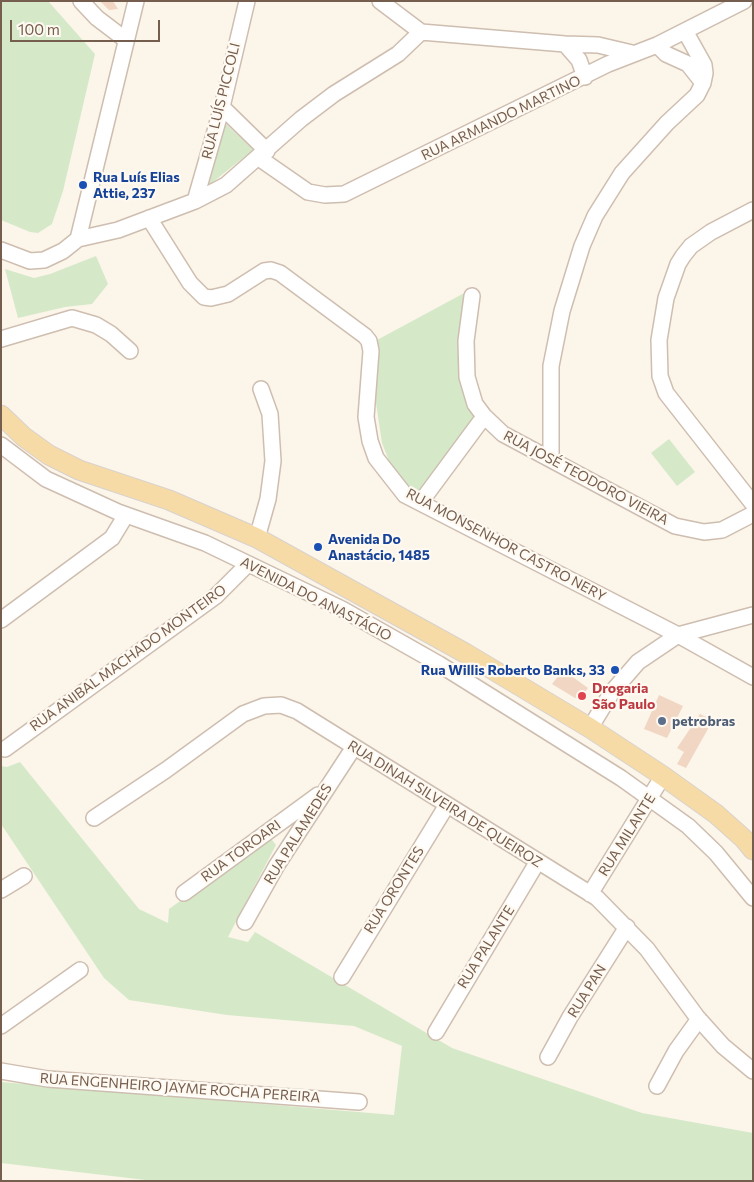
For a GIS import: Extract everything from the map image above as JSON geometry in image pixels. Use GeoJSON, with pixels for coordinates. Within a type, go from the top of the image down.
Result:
{"type":"FeatureCollection","features":[{"type":"Feature","properties":{"kind":"main road","name":"AVENIDA DO ANASTÁCIO"},"geometry":{"type":"LineString","coordinates":[[1,415],[24,437],[49,455],[79,470],[169,500],[257,538],[465,654],[590,728],[664,776],[716,814],[744,839],[753,850]]}},
{"type":"Feature","properties":{"kind":"street"},"geometry":{"type":"LineString","coordinates":[[81,1],[97,18],[126,40]]}},
{"type":"Feature","properties":{"kind":"street"},"geometry":{"type":"LineString","coordinates":[[78,239],[136,1]]}},
{"type":"Feature","properties":{"kind":"street","name":"RUA LUÍS PICCOLI"},"geometry":{"type":"LineString","coordinates":[[194,201],[222,107],[246,1]]}},
{"type":"Feature","properties":{"kind":"street"},"geometry":{"type":"LineString","coordinates":[[380,1],[421,32],[565,44],[598,44],[632,53]]}},
{"type":"Feature","properties":{"kind":"street","name":"RUA ARMANDO MARTINO"},"geometry":{"type":"LineString","coordinates":[[222,107],[263,154],[308,192],[325,195],[344,194],[632,53],[656,45],[744,1]]}},
{"type":"Feature","properties":{"kind":"street"},"geometry":{"type":"LineString","coordinates":[[552,459],[551,366],[562,311],[582,246],[595,216],[622,173],[667,123],[697,95],[703,83],[704,65],[685,31]]}},
{"type":"Feature","properties":{"kind":"street"},"geometry":{"type":"LineString","coordinates":[[1,250],[30,261],[44,260],[78,239],[118,230],[194,201],[226,185],[263,154],[301,118],[334,94],[398,54],[421,32]]}},
{"type":"Feature","properties":{"kind":"street"},"geometry":{"type":"LineString","coordinates":[[565,44],[579,60],[585,76]]}},
{"type":"Feature","properties":{"kind":"street"},"geometry":{"type":"LineString","coordinates":[[656,45],[666,54],[688,64],[703,83]]}},
{"type":"Feature","properties":{"kind":"street"},"geometry":{"type":"LineString","coordinates":[[753,210],[711,232],[691,246],[683,256],[672,277],[666,298],[659,340],[660,376],[666,393],[753,504]]}},
{"type":"Feature","properties":{"kind":"street","name":"RUA MONSENHOR CASTRO NERY"},"geometry":{"type":"LineString","coordinates":[[149,218],[190,283],[204,297],[211,298],[228,294],[264,272],[271,270],[280,273],[361,332],[369,341],[371,352],[366,418],[370,441],[376,458],[405,495],[678,635],[753,677]]}},
{"type":"Feature","properties":{"kind":"street","name":"RUA JOSÉ TEODORO VIEIRA"},"geometry":{"type":"LineString","coordinates":[[472,296],[466,362],[467,377],[475,404],[503,434],[660,518],[690,530],[704,532],[722,530],[753,514]]}},
{"type":"Feature","properties":{"kind":"street"},"geometry":{"type":"LineString","coordinates":[[1,339],[72,318],[96,325],[111,334],[130,351]]}},
{"type":"Feature","properties":{"kind":"street"},"geometry":{"type":"LineString","coordinates":[[257,538],[268,499],[273,461],[270,414],[261,389]]}},
{"type":"Feature","properties":{"kind":"street"},"geometry":{"type":"LineString","coordinates":[[423,499],[480,422]]}},
{"type":"Feature","properties":{"kind":"street","name":"AVENIDA DO ANASTÁCIO"},"geometry":{"type":"LineString","coordinates":[[1,445],[46,479],[126,514],[205,543],[319,597],[389,635],[613,772],[650,798],[688,826],[709,846],[753,898]]}},
{"type":"Feature","properties":{"kind":"street"},"geometry":{"type":"LineString","coordinates":[[1,620],[112,538],[126,514]]}},
{"type":"Feature","properties":{"kind":"street","name":"RUA ANIBAL MACHADO MONTEIRO"},"geometry":{"type":"LineString","coordinates":[[5,749],[216,596],[248,564]]}},
{"type":"Feature","properties":{"kind":"street"},"geometry":{"type":"LineString","coordinates":[[590,728],[612,692],[638,662],[678,635],[753,615]]}},
{"type":"Feature","properties":{"kind":"street","name":"RUA DINAH SILVEIRA DE QUEIROZ"},"geometry":{"type":"LineString","coordinates":[[94,818],[252,709],[281,705],[297,711],[590,894],[627,927],[647,949],[699,1019],[723,1046],[753,1071]]}},
{"type":"Feature","properties":{"kind":"street","name":"RUA PALAMEDES"},"geometry":{"type":"LineString","coordinates":[[245,922],[277,865],[354,747]]}},
{"type":"Feature","properties":{"kind":"street","name":"RUA MILANTE"},"geometry":{"type":"LineString","coordinates":[[590,894],[664,776]]}},
{"type":"Feature","properties":{"kind":"street","name":"RUA TOROARI"},"geometry":{"type":"LineString","coordinates":[[184,893],[324,791]]}},
{"type":"Feature","properties":{"kind":"street","name":"RUA ORONTES"},"geometry":{"type":"LineString","coordinates":[[342,976],[447,805]]}},
{"type":"Feature","properties":{"kind":"street","name":"RUA PALANTE"},"geometry":{"type":"LineString","coordinates":[[436,1032],[538,861]]}},
{"type":"Feature","properties":{"kind":"street"},"geometry":{"type":"LineString","coordinates":[[1,890],[24,876]]}},
{"type":"Feature","properties":{"kind":"street","name":"RUA PAN"},"geometry":{"type":"LineString","coordinates":[[548,1057],[570,1016],[627,927]]}},
{"type":"Feature","properties":{"kind":"street"},"geometry":{"type":"LineString","coordinates":[[1,1026],[80,970]]}},
{"type":"Feature","properties":{"kind":"street"},"geometry":{"type":"LineString","coordinates":[[657,1086],[676,1051],[699,1019]]}},
{"type":"Feature","properties":{"kind":"street","name":"RUA ENGENHEIRO JAYME ROCHA PEREIRA"},"geometry":{"type":"LineString","coordinates":[[1,1071],[48,1079],[359,1102]]}},
{"type":"Feature","properties":{"kind":"green space"},"geometry":{"type":"Polygon","coordinates":[[[1,1],[48,1],[95,54],[63,191],[52,224],[38,233],[30,232],[1,220],[1,1]]]}},
{"type":"Feature","properties":{"kind":"green space"},"geometry":{"type":"Polygon","coordinates":[[[227,125],[253,150],[209,185],[224,126],[227,125]]]}},
{"type":"Feature","properties":{"kind":"green space"},"geometry":{"type":"Polygon","coordinates":[[[96,256],[108,284],[92,304],[65,307],[18,318],[5,269],[34,278],[50,274],[96,256]]]}},
{"type":"Feature","properties":{"kind":"green space"},"geometry":{"type":"Polygon","coordinates":[[[468,291],[468,402],[475,418],[421,498],[405,486],[389,461],[382,443],[376,403],[377,340],[468,291]]]}},
{"type":"Feature","properties":{"kind":"green space"},"geometry":{"type":"Polygon","coordinates":[[[669,439],[695,472],[677,486],[651,453],[669,439]]]}},
{"type":"Feature","properties":{"kind":"green space"},"geometry":{"type":"Polygon","coordinates":[[[20,762],[139,909],[168,923],[169,909],[266,839],[272,840],[276,845],[228,937],[248,942],[255,932],[452,1048],[642,1113],[753,1133],[753,1181],[154,1181],[1,1163],[1,1082],[394,1115],[402,1046],[354,1026],[227,1015],[129,1000],[104,978],[1,824],[1,766],[7,767],[20,762]]]}},
{"type":"Feature","properties":{"kind":"building"},"geometry":{"type":"Polygon","coordinates":[[[100,1],[113,1],[118,9],[109,10],[100,1]]]}},
{"type":"Feature","properties":{"kind":"building"},"geometry":{"type":"Polygon","coordinates":[[[563,670],[588,688],[582,696],[575,698],[552,684],[563,670]]]}},
{"type":"Feature","properties":{"kind":"building","name":"petrobras"},"geometry":{"type":"Polygon","coordinates":[[[659,695],[683,706],[667,738],[644,729],[659,695]]]}},
{"type":"Feature","properties":{"kind":"building"},"geometry":{"type":"Polygon","coordinates":[[[700,714],[713,720],[686,768],[677,764],[684,752],[677,748],[700,714]]]}},
{"type":"Feature","properties":{"kind":"place","name":"Rua Luís Elias Attie, 237"},"geometry":{"type":"Point","coordinates":[83,185]}},
{"type":"Feature","properties":{"kind":"place","name":"Avenida Do Anastácio, 1485"},"geometry":{"type":"Point","coordinates":[318,547]}},
{"type":"Feature","properties":{"kind":"place","name":"Rua Willis Roberto Banks, 33"},"geometry":{"type":"Point","coordinates":[615,670]}},
{"type":"Feature","properties":{"kind":"place","name":"Drogaria São Paulo"},"geometry":{"type":"Point","coordinates":[582,696]}},
{"type":"Feature","properties":{"kind":"place","name":"petrobras"},"geometry":{"type":"Point","coordinates":[662,721]}}]}
